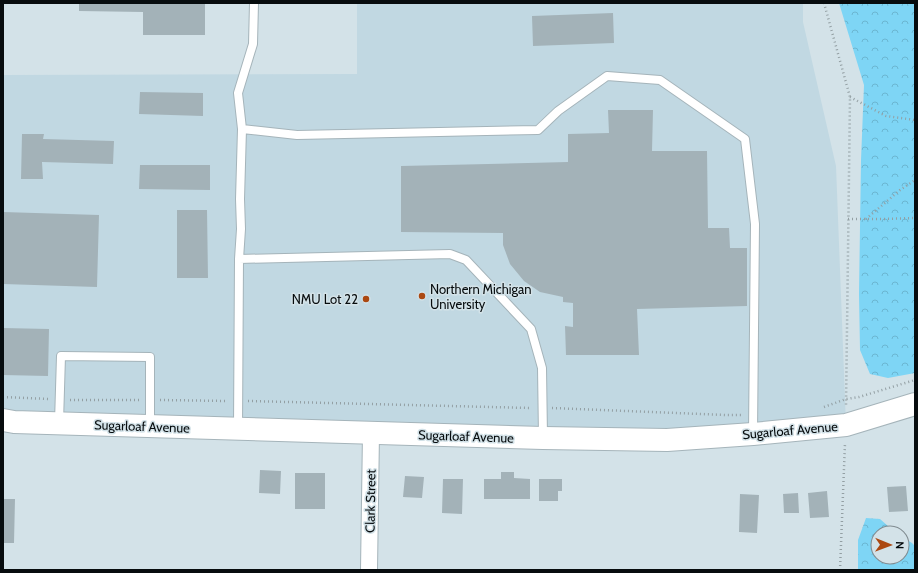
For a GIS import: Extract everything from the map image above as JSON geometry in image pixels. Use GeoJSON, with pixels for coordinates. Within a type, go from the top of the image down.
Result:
{"type":"FeatureCollection","features":[{"type":"Feature","properties":{"kind":"main road","name":"Sugarloaf Avenue"},"geometry":{"type":"LineString","coordinates":[[7,422],[543,438],[666,440],[753,424],[846,425],[915,404]]}},
{"type":"Feature","properties":{"kind":"street","name":"Clark Street"},"geometry":{"type":"LineString","coordinates":[[369,570],[371,433]]}},
{"type":"Feature","properties":{"kind":"lane"},"geometry":{"type":"LineString","coordinates":[[238,429],[238,259],[241,229],[240,199],[242,129],[238,93],[253,44],[254,3]]}},
{"type":"Feature","properties":{"kind":"lane"},"geometry":{"type":"LineString","coordinates":[[242,129],[297,135],[538,130],[558,110],[607,76],[660,80],[745,139],[755,224],[753,424]]}},
{"type":"Feature","properties":{"kind":"lane"},"geometry":{"type":"LineString","coordinates":[[238,259],[450,254],[466,260],[531,329],[542,368],[543,438]]}},
{"type":"Feature","properties":{"kind":"lane"},"geometry":{"type":"LineString","coordinates":[[59,424],[61,356],[150,357],[150,427]]}},
{"type":"Feature","properties":{"kind":"path"},"geometry":{"type":"LineString","coordinates":[[824,3],[850,97],[846,425],[840,570]]}},
{"type":"Feature","properties":{"kind":"path"},"geometry":{"type":"LineString","coordinates":[[850,97],[886,116],[915,120]]}},
{"type":"Feature","properties":{"kind":"path"},"geometry":{"type":"LineString","coordinates":[[865,219],[900,190],[915,180]]}},
{"type":"Feature","properties":{"kind":"path"},"geometry":{"type":"LineString","coordinates":[[848,219],[915,218]]}},
{"type":"Feature","properties":{"kind":"path"},"geometry":{"type":"LineString","coordinates":[[817,408],[825,407],[846,399],[915,380]]}},
{"type":"Feature","properties":{"kind":"path"},"geometry":{"type":"LineString","coordinates":[[3,397],[543,408],[726,415],[753,424]]}},
{"type":"Feature","properties":{"kind":"shaded area","name":"Northern Michigan University"},"geometry":{"type":"Polygon","coordinates":[[[357,3],[803,3],[803,22],[836,166],[846,425],[753,434],[3,428],[3,75],[357,74],[357,3]]]}},
{"type":"Feature","properties":{"kind":"green space"},"geometry":{"type":"Polygon","coordinates":[[[839,3],[915,3],[915,373],[888,378],[870,374],[860,350],[859,294],[861,160],[864,85],[839,3]]]}},
{"type":"Feature","properties":{"kind":"green space"},"geometry":{"type":"Polygon","coordinates":[[[866,518],[880,519],[887,525],[870,525],[870,565],[910,565],[910,542],[915,546],[915,570],[858,570],[858,540],[866,518]]]}},
{"type":"Feature","properties":{"kind":"building"},"geometry":{"type":"Polygon","coordinates":[[[79,3],[205,3],[205,35],[143,35],[143,12],[79,11],[79,3]]]}},
{"type":"Feature","properties":{"kind":"building"},"geometry":{"type":"Polygon","coordinates":[[[613,13],[614,43],[533,46],[532,16],[613,13]]]}},
{"type":"Feature","properties":{"kind":"building"},"geometry":{"type":"Polygon","coordinates":[[[140,92],[203,93],[203,116],[139,114],[140,92]]]}},
{"type":"Feature","properties":{"kind":"building"},"geometry":{"type":"Polygon","coordinates":[[[608,110],[653,110],[652,151],[707,151],[708,228],[729,228],[730,248],[747,248],[747,306],[637,309],[639,355],[566,355],[565,326],[573,327],[573,303],[563,302],[563,297],[540,292],[524,281],[510,264],[503,245],[503,233],[401,232],[401,166],[568,162],[568,134],[609,133],[608,110]]]}},
{"type":"Feature","properties":{"kind":"building"},"geometry":{"type":"Polygon","coordinates":[[[22,134],[44,134],[43,139],[114,141],[113,164],[42,162],[43,179],[21,179],[22,134]]]}},
{"type":"Feature","properties":{"kind":"building"},"geometry":{"type":"Polygon","coordinates":[[[140,165],[210,165],[210,190],[139,189],[140,165]]]}},
{"type":"Feature","properties":{"kind":"building"},"geometry":{"type":"Polygon","coordinates":[[[177,210],[207,210],[208,278],[177,278],[177,210]]]}},
{"type":"Feature","properties":{"kind":"building"},"geometry":{"type":"Polygon","coordinates":[[[3,212],[99,215],[97,287],[3,284],[3,212]]]}},
{"type":"Feature","properties":{"kind":"building"},"geometry":{"type":"Polygon","coordinates":[[[3,328],[49,329],[48,376],[3,375],[3,328]]]}},
{"type":"Feature","properties":{"kind":"building"},"geometry":{"type":"Polygon","coordinates":[[[260,470],[281,471],[280,494],[259,493],[260,470]]]}},
{"type":"Feature","properties":{"kind":"building"},"geometry":{"type":"Polygon","coordinates":[[[501,472],[514,472],[514,478],[530,479],[530,499],[484,499],[484,479],[501,479],[501,472]]]}},
{"type":"Feature","properties":{"kind":"building"},"geometry":{"type":"Polygon","coordinates":[[[295,473],[325,473],[325,509],[295,509],[295,473]]]}},
{"type":"Feature","properties":{"kind":"building"},"geometry":{"type":"Polygon","coordinates":[[[405,476],[424,477],[422,498],[403,497],[405,476]]]}},
{"type":"Feature","properties":{"kind":"building"},"geometry":{"type":"Polygon","coordinates":[[[443,479],[463,479],[462,514],[442,513],[443,479]]]}},
{"type":"Feature","properties":{"kind":"building"},"geometry":{"type":"Polygon","coordinates":[[[539,479],[562,479],[562,491],[558,491],[558,501],[539,501],[539,479]]]}},
{"type":"Feature","properties":{"kind":"building"},"geometry":{"type":"Polygon","coordinates":[[[906,486],[908,511],[889,512],[887,487],[906,486]]]}},
{"type":"Feature","properties":{"kind":"building"},"geometry":{"type":"Polygon","coordinates":[[[827,491],[829,517],[810,518],[808,493],[827,491]]]}},
{"type":"Feature","properties":{"kind":"building"},"geometry":{"type":"Polygon","coordinates":[[[798,493],[799,513],[784,513],[783,494],[798,493]]]}},
{"type":"Feature","properties":{"kind":"building"},"geometry":{"type":"Polygon","coordinates":[[[740,494],[759,495],[757,533],[739,532],[740,494]]]}},
{"type":"Feature","properties":{"kind":"building"},"geometry":{"type":"Polygon","coordinates":[[[3,499],[15,499],[14,543],[3,543],[3,499]]]}},
{"type":"Feature","properties":{"kind":"place","name":"Northern Michigan University"},"geometry":{"type":"Point","coordinates":[422,296]}},
{"type":"Feature","properties":{"kind":"place","name":"NMU Lot 22"},"geometry":{"type":"Point","coordinates":[366,299]}}]}
